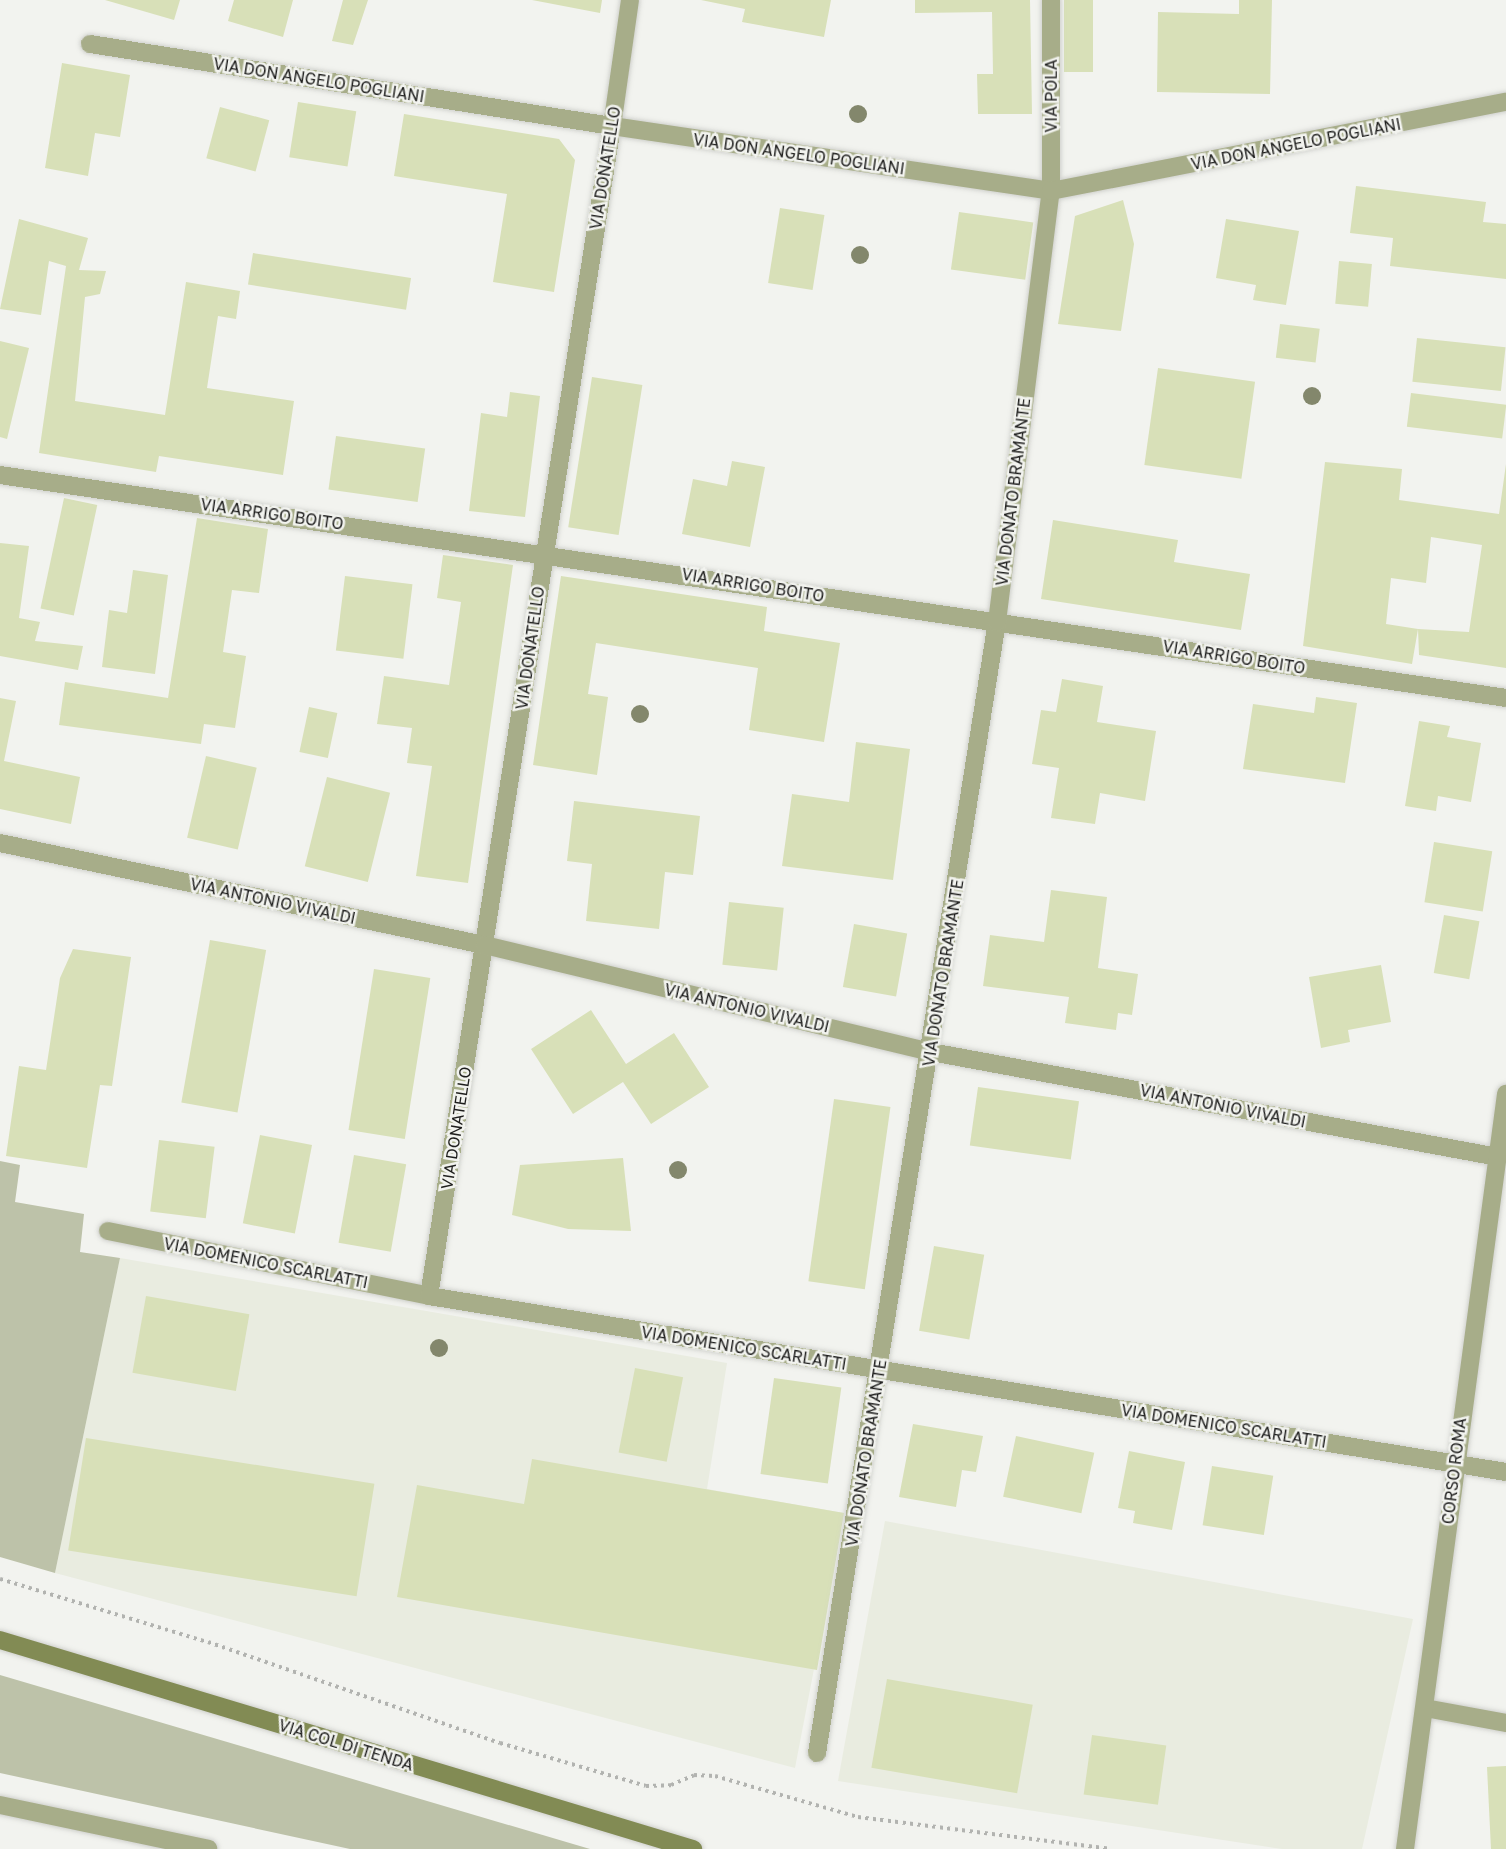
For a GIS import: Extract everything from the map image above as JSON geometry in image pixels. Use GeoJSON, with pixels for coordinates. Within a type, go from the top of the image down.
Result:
{"type":"FeatureCollection","features":[{"type":"Feature","properties":{"kind":"main road","name":"VIA COL DI TENDA"},"geometry":{"type":"LineString","coordinates":[[0,1640],[693,1849]]}},
{"type":"Feature","properties":{"kind":"street","name":"VIA DONATELLO"},"geometry":{"type":"LineString","coordinates":[[429,1296],[630,0]]}},
{"type":"Feature","properties":{"kind":"street","name":"VIA POLA"},"geometry":{"type":"LineString","coordinates":[[1051,191],[1052,0]]}},
{"type":"Feature","properties":{"kind":"street","name":"VIA DON ANGELO POGLIANI"},"geometry":{"type":"LineString","coordinates":[[90,44],[612,126],[1051,191],[1506,102]]}},
{"type":"Feature","properties":{"kind":"street","name":"VIA DONATO BRAMANTE"},"geometry":{"type":"LineString","coordinates":[[817,1753],[931,1052],[997,622],[1051,191]]}},
{"type":"Feature","properties":{"kind":"street","name":"VIA ARRIGO BOITO"},"geometry":{"type":"LineString","coordinates":[[0,475],[544,553],[1506,698]]}},
{"type":"Feature","properties":{"kind":"street","name":"VIA ANTONIO VIVALDI"},"geometry":{"type":"LineString","coordinates":[[0,843],[485,945],[931,1052],[1498,1157]]}},
{"type":"Feature","properties":{"kind":"street","name":"CORSO ROMA"},"geometry":{"type":"LineString","coordinates":[[1405,1849],[1425,1708],[1454,1463],[1506,1094]]}},
{"type":"Feature","properties":{"kind":"street","name":"VIA DOMENICO SCARLATTI"},"geometry":{"type":"LineString","coordinates":[[108,1231],[429,1296],[1506,1472]]}},
{"type":"Feature","properties":{"kind":"street"},"geometry":{"type":"LineString","coordinates":[[1425,1708],[1506,1723]]}},
{"type":"Feature","properties":{"kind":"street"},"geometry":{"type":"LineString","coordinates":[[0,1805],[208,1849]]}},
{"type":"Feature","properties":{"kind":"path"},"geometry":{"type":"LineString","coordinates":[[0,1579],[208,1642],[500,1743],[646,1786],[671,1785],[694,1775],[715,1776],[858,1817],[1110,1849]]}},
{"type":"Feature","properties":{"kind":"shaded area"},"geometry":{"type":"Polygon","coordinates":[[[120,1258],[727,1363],[707,1489],[844,1513],[795,1768],[55,1573],[120,1258]]]}},
{"type":"Feature","properties":{"kind":"shaded area"},"geometry":{"type":"Polygon","coordinates":[[[885,1521],[1413,1619],[1362,1849],[1282,1849],[838,1781],[885,1521]]]}},
{"type":"Feature","properties":{"kind":"green space"},"geometry":{"type":"Polygon","coordinates":[[[0,1161],[20,1165],[15,1202],[84,1214],[80,1252],[120,1258],[55,1573],[0,1557],[0,1161]]]}},
{"type":"Feature","properties":{"kind":"green space"},"geometry":{"type":"Polygon","coordinates":[[[0,1675],[590,1849],[350,1849],[0,1773],[0,1675]]]}},
{"type":"Feature","properties":{"kind":"building"},"geometry":{"type":"Polygon","coordinates":[[[105,0],[180,0],[174,20],[105,0]]]}},
{"type":"Feature","properties":{"kind":"building"},"geometry":{"type":"Polygon","coordinates":[[[234,0],[293,0],[283,37],[228,21],[234,0]]]}},
{"type":"Feature","properties":{"kind":"building"},"geometry":{"type":"Polygon","coordinates":[[[343,0],[368,0],[353,45],[332,41],[343,0]]]}},
{"type":"Feature","properties":{"kind":"building"},"geometry":{"type":"Polygon","coordinates":[[[532,0],[602,0],[600,13],[532,0]]]}},
{"type":"Feature","properties":{"kind":"building"},"geometry":{"type":"Polygon","coordinates":[[[701,0],[831,0],[824,37],[742,22],[745,9],[701,0]]]}},
{"type":"Feature","properties":{"kind":"building"},"geometry":{"type":"Polygon","coordinates":[[[915,0],[1030,0],[1032,114],[978,114],[977,74],[993,74],[992,12],[915,13],[915,0]]]}},
{"type":"Feature","properties":{"kind":"building"},"geometry":{"type":"Polygon","coordinates":[[[1064,0],[1093,0],[1093,72],[1064,72],[1064,0]]]}},
{"type":"Feature","properties":{"kind":"building"},"geometry":{"type":"Polygon","coordinates":[[[1239,0],[1272,0],[1270,94],[1157,92],[1158,12],[1239,14],[1239,0]]]}},
{"type":"Feature","properties":{"kind":"building"},"geometry":{"type":"Polygon","coordinates":[[[62,63],[130,75],[120,137],[95,133],[88,176],[45,168],[62,63]]]}},
{"type":"Feature","properties":{"kind":"building"},"geometry":{"type":"Polygon","coordinates":[[[298,102],[356,111],[348,167],[289,157],[298,102]]]}},
{"type":"Feature","properties":{"kind":"building"},"geometry":{"type":"Polygon","coordinates":[[[220,107],[269,120],[256,171],[206,158],[220,107]]]}},
{"type":"Feature","properties":{"kind":"building"},"geometry":{"type":"Polygon","coordinates":[[[404,114],[559,139],[575,160],[554,292],[493,282],[507,194],[394,176],[404,114]]]}},
{"type":"Feature","properties":{"kind":"building"},"geometry":{"type":"Polygon","coordinates":[[[1356,186],[1486,202],[1483,222],[1506,224],[1506,279],[1390,266],[1393,238],[1350,233],[1356,186]]]}},
{"type":"Feature","properties":{"kind":"building"},"geometry":{"type":"Polygon","coordinates":[[[1123,200],[1134,244],[1121,331],[1058,324],[1075,216],[1123,200]]]}},
{"type":"Feature","properties":{"kind":"building"},"geometry":{"type":"Polygon","coordinates":[[[780,208],[824,215],[813,290],[768,283],[780,208]]]}},
{"type":"Feature","properties":{"kind":"building"},"geometry":{"type":"Polygon","coordinates":[[[959,212],[1033,222],[1025,280],[951,269],[959,212]]]}},
{"type":"Feature","properties":{"kind":"building"},"geometry":{"type":"Polygon","coordinates":[[[19,219],[88,238],[79,270],[106,271],[100,294],[85,297],[75,401],[165,415],[186,282],[240,291],[236,319],[218,316],[207,388],[294,401],[283,475],[159,456],[156,472],[39,453],[66,266],[49,261],[41,315],[0,309],[19,219]]]}},
{"type":"Feature","properties":{"kind":"building"},"geometry":{"type":"Polygon","coordinates":[[[1226,219],[1299,231],[1286,305],[1253,300],[1256,285],[1216,278],[1226,219]]]}},
{"type":"Feature","properties":{"kind":"building"},"geometry":{"type":"Polygon","coordinates":[[[253,253],[411,278],[406,310],[248,285],[253,253]]]}},
{"type":"Feature","properties":{"kind":"building"},"geometry":{"type":"Polygon","coordinates":[[[1339,261],[1372,264],[1368,307],[1335,304],[1339,261]]]}},
{"type":"Feature","properties":{"kind":"building"},"geometry":{"type":"Polygon","coordinates":[[[1280,324],[1320,329],[1316,363],[1276,358],[1280,324]]]}},
{"type":"Feature","properties":{"kind":"building"},"geometry":{"type":"Polygon","coordinates":[[[1417,338],[1506,347],[1501,391],[1412,382],[1417,338]]]}},
{"type":"Feature","properties":{"kind":"building"},"geometry":{"type":"Polygon","coordinates":[[[0,341],[29,348],[7,439],[0,437],[0,341]]]}},
{"type":"Feature","properties":{"kind":"building"},"geometry":{"type":"Polygon","coordinates":[[[1158,368],[1255,382],[1241,479],[1144,465],[1158,368]]]}},
{"type":"Feature","properties":{"kind":"building"},"geometry":{"type":"Polygon","coordinates":[[[592,377],[642,385],[619,535],[568,527],[592,377]]]}},
{"type":"Feature","properties":{"kind":"building"},"geometry":{"type":"Polygon","coordinates":[[[510,392],[540,396],[525,517],[469,511],[481,413],[507,417],[510,392]]]}},
{"type":"Feature","properties":{"kind":"building"},"geometry":{"type":"Polygon","coordinates":[[[1411,393],[1506,405],[1502,438],[1407,427],[1411,393]]]}},
{"type":"Feature","properties":{"kind":"building"},"geometry":{"type":"Polygon","coordinates":[[[336,436],[425,449],[418,502],[328,489],[336,436]]]}},
{"type":"Feature","properties":{"kind":"building"},"geometry":{"type":"Polygon","coordinates":[[[732,461],[765,467],[750,547],[682,534],[693,479],[727,486],[732,461]]]}},
{"type":"Feature","properties":{"kind":"building"},"geometry":{"type":"Polygon","coordinates":[[[1325,462],[1402,469],[1399,500],[1499,514],[1506,464],[1506,668],[1419,655],[1418,629],[1412,664],[1303,646],[1325,462]],[[1431,537],[1426,583],[1391,578],[1386,624],[1418,629],[1469,632],[1482,545],[1431,537]]]}},
{"type":"Feature","properties":{"kind":"building"},"geometry":{"type":"Polygon","coordinates":[[[64,498],[97,505],[74,616],[41,609],[64,498]]]}},
{"type":"Feature","properties":{"kind":"building"},"geometry":{"type":"Polygon","coordinates":[[[197,518],[268,529],[259,593],[232,590],[223,652],[246,656],[235,728],[204,724],[201,744],[59,725],[65,682],[168,698],[197,518]]]}},
{"type":"Feature","properties":{"kind":"building"},"geometry":{"type":"Polygon","coordinates":[[[1053,520],[1178,540],[1174,562],[1250,574],[1241,630],[1041,599],[1053,520]]]}},
{"type":"Feature","properties":{"kind":"building"},"geometry":{"type":"Polygon","coordinates":[[[0,543],[29,546],[19,618],[40,622],[35,641],[83,646],[78,670],[0,656],[0,543]]]}},
{"type":"Feature","properties":{"kind":"building"},"geometry":{"type":"Polygon","coordinates":[[[443,555],[513,565],[468,883],[416,876],[432,766],[407,763],[412,728],[377,724],[384,676],[449,685],[461,602],[437,598],[443,555]]]}},
{"type":"Feature","properties":{"kind":"building"},"geometry":{"type":"Polygon","coordinates":[[[133,570],[168,575],[155,674],[102,667],[109,610],[127,613],[133,570]]]}},
{"type":"Feature","properties":{"kind":"building"},"geometry":{"type":"Polygon","coordinates":[[[345,576],[412,584],[403,659],[336,650],[345,576]]]}},
{"type":"Feature","properties":{"kind":"building"},"geometry":{"type":"Polygon","coordinates":[[[561,576],[767,607],[764,631],[840,643],[824,742],[749,730],[758,668],[596,643],[588,694],[608,697],[597,775],[533,765],[561,576]]]}},
{"type":"Feature","properties":{"kind":"building"},"geometry":{"type":"Polygon","coordinates":[[[1062,679],[1103,686],[1097,722],[1156,731],[1145,801],[1100,793],[1095,824],[1051,818],[1059,768],[1032,764],[1041,710],[1056,712],[1062,679]]]}},
{"type":"Feature","properties":{"kind":"building"},"geometry":{"type":"Polygon","coordinates":[[[1316,697],[1357,703],[1345,783],[1243,769],[1253,704],[1314,713],[1316,697]]]}},
{"type":"Feature","properties":{"kind":"building"},"geometry":{"type":"Polygon","coordinates":[[[0,698],[16,701],[4,761],[80,777],[71,824],[0,809],[0,698]]]}},
{"type":"Feature","properties":{"kind":"building"},"geometry":{"type":"Polygon","coordinates":[[[309,707],[337,713],[328,758],[299,752],[309,707]]]}},
{"type":"Feature","properties":{"kind":"building"},"geometry":{"type":"Polygon","coordinates":[[[1419,721],[1450,726],[1447,737],[1481,743],[1471,802],[1438,796],[1436,811],[1405,806],[1419,721]]]}},
{"type":"Feature","properties":{"kind":"building"},"geometry":{"type":"Polygon","coordinates":[[[856,742],[910,749],[893,880],[782,866],[792,794],[849,802],[856,742]]]}},
{"type":"Feature","properties":{"kind":"building"},"geometry":{"type":"Polygon","coordinates":[[[206,756],[257,768],[238,850],[187,838],[206,756]]]}},
{"type":"Feature","properties":{"kind":"building"},"geometry":{"type":"Polygon","coordinates":[[[327,777],[390,793],[368,882],[305,866],[327,777]]]}},
{"type":"Feature","properties":{"kind":"building"},"geometry":{"type":"Polygon","coordinates":[[[574,801],[700,816],[693,875],[665,872],[659,929],[586,921],[592,864],[567,861],[574,801]]]}},
{"type":"Feature","properties":{"kind":"building"},"geometry":{"type":"Polygon","coordinates":[[[1434,842],[1492,851],[1483,911],[1424,902],[1434,842]]]}},
{"type":"Feature","properties":{"kind":"building"},"geometry":{"type":"Polygon","coordinates":[[[1051,890],[1107,897],[1098,968],[1138,974],[1132,1015],[1118,1013],[1116,1030],[1065,1023],[1069,997],[983,986],[990,935],[1044,942],[1051,890]]]}},
{"type":"Feature","properties":{"kind":"building"},"geometry":{"type":"Polygon","coordinates":[[[729,902],[784,908],[777,970],[722,965],[729,902]]]}},
{"type":"Feature","properties":{"kind":"building"},"geometry":{"type":"Polygon","coordinates":[[[1444,915],[1479,921],[1469,979],[1434,973],[1444,915]]]}},
{"type":"Feature","properties":{"kind":"building"},"geometry":{"type":"Polygon","coordinates":[[[854,924],[907,933],[896,996],[843,987],[854,924]]]}},
{"type":"Feature","properties":{"kind":"building"},"geometry":{"type":"Polygon","coordinates":[[[210,940],[266,950],[237,1112],[181,1102],[210,940]]]}},
{"type":"Feature","properties":{"kind":"building"},"geometry":{"type":"Polygon","coordinates":[[[73,949],[131,957],[112,1086],[100,1085],[87,1168],[6,1156],[19,1066],[46,1070],[60,978],[73,949]]]}},
{"type":"Feature","properties":{"kind":"building"},"geometry":{"type":"Polygon","coordinates":[[[1381,965],[1391,1022],[1348,1030],[1350,1042],[1321,1048],[1309,977],[1381,965]]]}},
{"type":"Feature","properties":{"kind":"building"},"geometry":{"type":"Polygon","coordinates":[[[374,969],[430,978],[405,1139],[349,1130],[374,969]]]}},
{"type":"Feature","properties":{"kind":"building"},"geometry":{"type":"Polygon","coordinates":[[[591,1010],[626,1064],[674,1033],[709,1087],[651,1124],[623,1082],[573,1114],[531,1049],[591,1010]]]}},
{"type":"Feature","properties":{"kind":"building"},"geometry":{"type":"Polygon","coordinates":[[[978,1087],[1079,1101],[1071,1160],[970,1145],[978,1087]]]}},
{"type":"Feature","properties":{"kind":"building"},"geometry":{"type":"Polygon","coordinates":[[[834,1099],[890,1107],[865,1289],[808,1281],[834,1099]]]}},
{"type":"Feature","properties":{"kind":"building"},"geometry":{"type":"Polygon","coordinates":[[[260,1135],[312,1145],[295,1233],[243,1223],[260,1135]]]}},
{"type":"Feature","properties":{"kind":"building"},"geometry":{"type":"Polygon","coordinates":[[[159,1140],[215,1147],[206,1218],[150,1211],[159,1140]]]}},
{"type":"Feature","properties":{"kind":"building"},"geometry":{"type":"Polygon","coordinates":[[[354,1155],[406,1164],[391,1252],[339,1243],[354,1155]]]}},
{"type":"Feature","properties":{"kind":"building"},"geometry":{"type":"Polygon","coordinates":[[[623,1158],[631,1231],[568,1229],[512,1215],[520,1165],[623,1158]]]}},
{"type":"Feature","properties":{"kind":"building"},"geometry":{"type":"Polygon","coordinates":[[[934,1246],[984,1255],[969,1340],[919,1331],[934,1246]]]}},
{"type":"Feature","properties":{"kind":"building"},"geometry":{"type":"Polygon","coordinates":[[[146,1296],[249,1314],[236,1391],[132,1373],[146,1296]]]}},
{"type":"Feature","properties":{"kind":"building"},"geometry":{"type":"Polygon","coordinates":[[[635,1368],[683,1377],[667,1462],[619,1452],[635,1368]]]}},
{"type":"Feature","properties":{"kind":"building"},"geometry":{"type":"Polygon","coordinates":[[[774,1378],[841,1387],[828,1484],[761,1474],[774,1378]]]}},
{"type":"Feature","properties":{"kind":"building"},"geometry":{"type":"Polygon","coordinates":[[[913,1424],[983,1436],[976,1472],[962,1470],[956,1507],[899,1497],[913,1424]]]}},
{"type":"Feature","properties":{"kind":"building"},"geometry":{"type":"Polygon","coordinates":[[[1016,1436],[1094,1453],[1081,1513],[1003,1497],[1016,1436]]]}},
{"type":"Feature","properties":{"kind":"building"},"geometry":{"type":"Polygon","coordinates":[[[86,1438],[374,1484],[357,1596],[68,1551],[86,1438]]]}},
{"type":"Feature","properties":{"kind":"building"},"geometry":{"type":"Polygon","coordinates":[[[1129,1451],[1185,1462],[1172,1530],[1133,1523],[1135,1511],[1118,1508],[1129,1451]]]}},
{"type":"Feature","properties":{"kind":"building"},"geometry":{"type":"Polygon","coordinates":[[[532,1459],[844,1513],[817,1670],[397,1597],[417,1485],[524,1504],[532,1459]]]}},
{"type":"Feature","properties":{"kind":"building"},"geometry":{"type":"Polygon","coordinates":[[[1212,1466],[1273,1476],[1264,1535],[1203,1525],[1212,1466]]]}},
{"type":"Feature","properties":{"kind":"building"},"geometry":{"type":"Polygon","coordinates":[[[887,1679],[1033,1705],[1017,1793],[871,1768],[887,1679]]]}},
{"type":"Feature","properties":{"kind":"building"},"geometry":{"type":"Polygon","coordinates":[[[1092,1735],[1166,1745],[1158,1805],[1084,1794],[1092,1735]]]}},
{"type":"Feature","properties":{"kind":"building"},"geometry":{"type":"Polygon","coordinates":[[[1506,1766],[1506,1849],[1491,1849],[1487,1767],[1506,1766]]]}}]}
